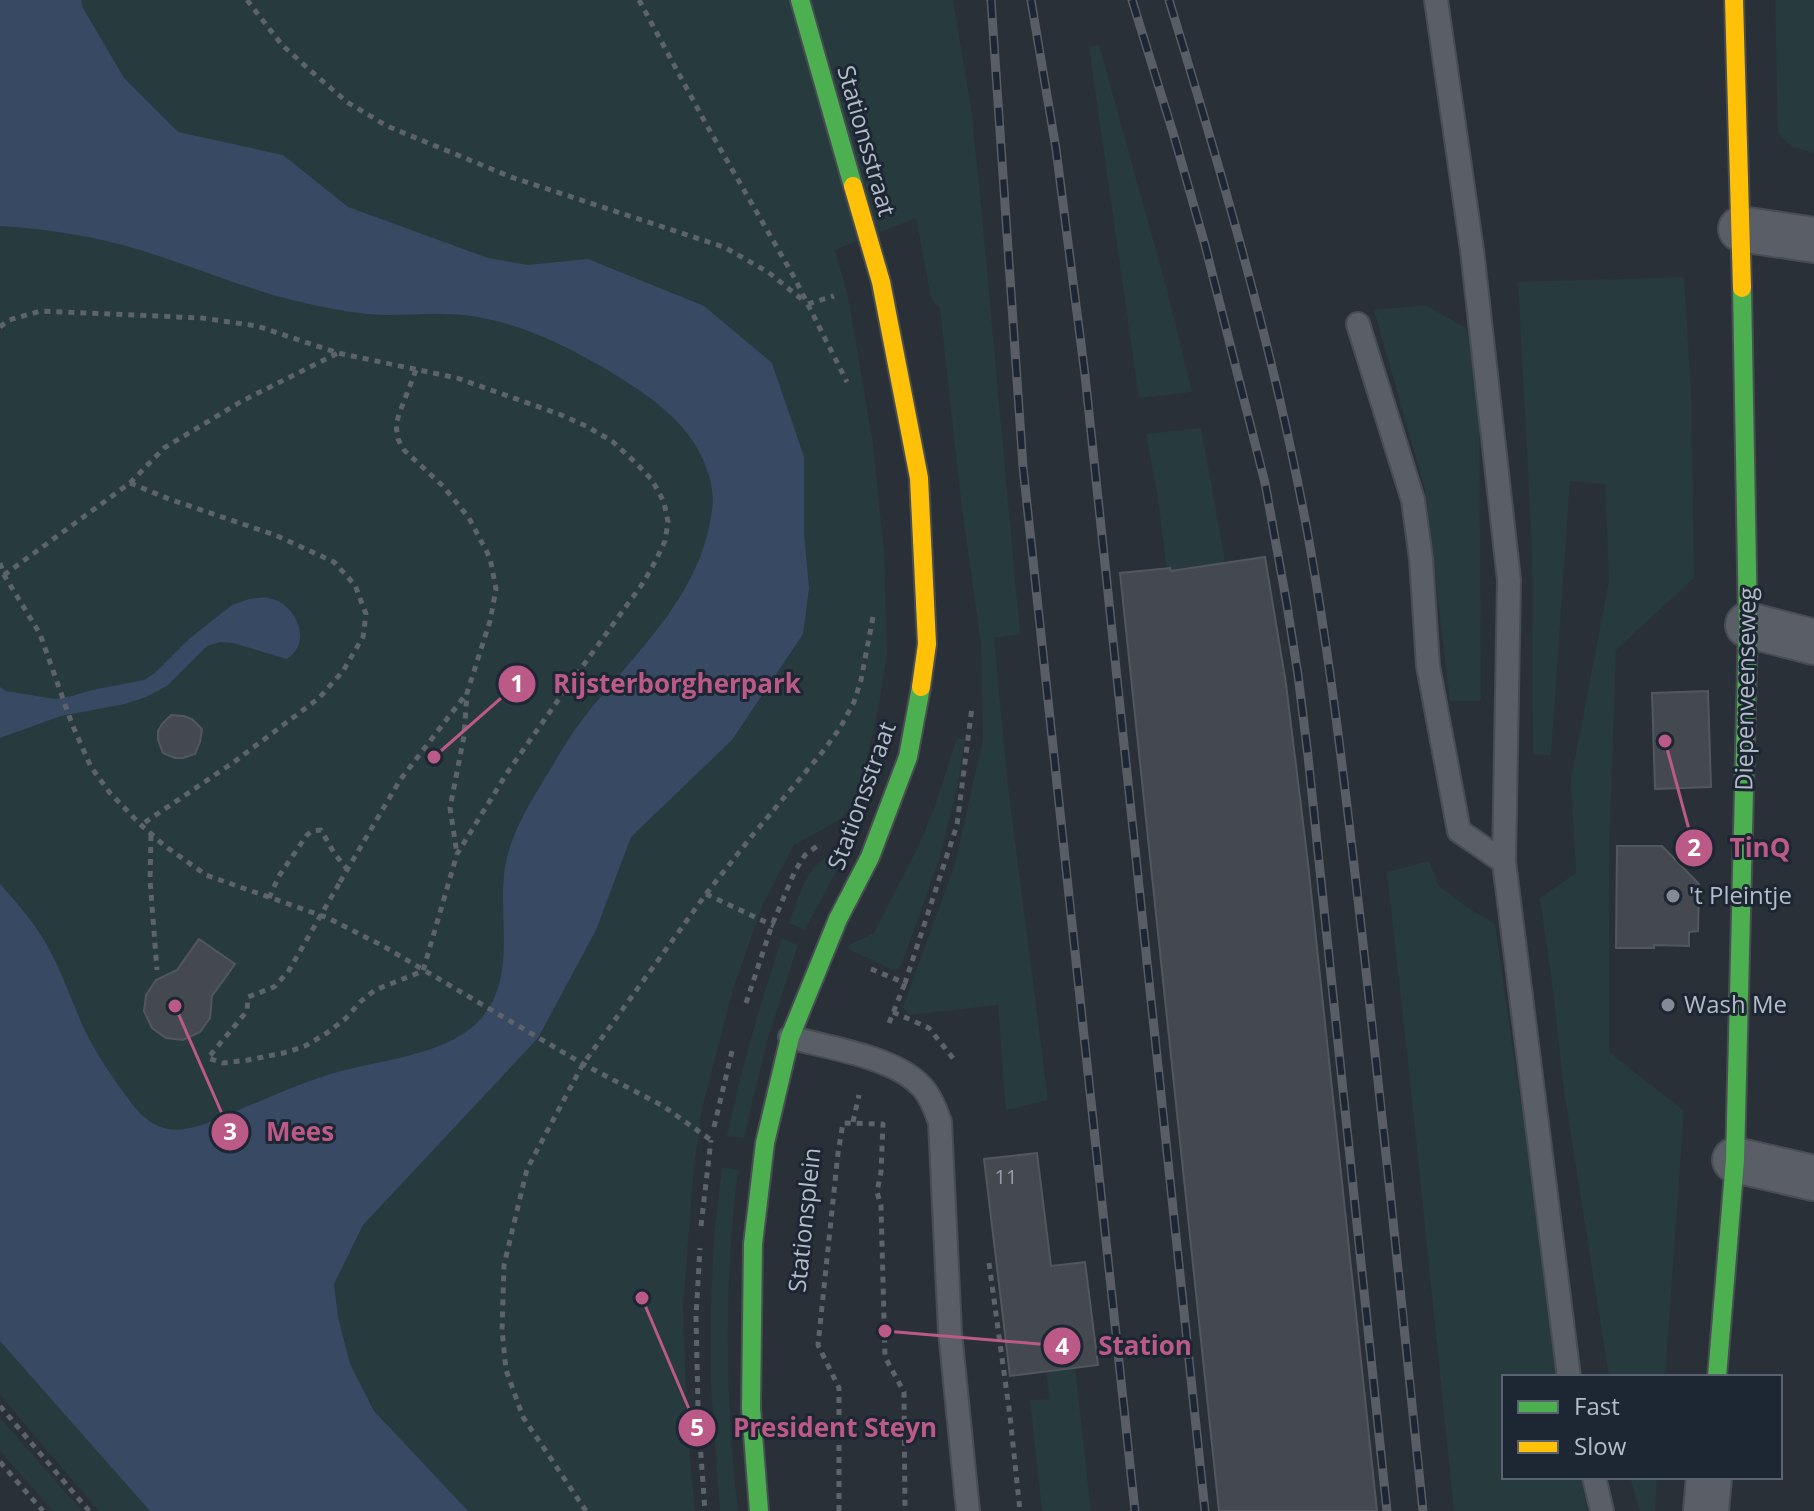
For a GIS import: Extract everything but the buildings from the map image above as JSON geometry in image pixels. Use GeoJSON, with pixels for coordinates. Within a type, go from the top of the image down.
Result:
{"type":"FeatureCollection","features":[{"type":"Feature","properties":{"kind":"street","name":"Stationsstraat"},"geometry":{"type":"LineString","coordinates":[[759,1511],[751,1408],[753,1244],[765,1143],[790,1037],[824,950],[870,857],[908,757],[927,644],[919,478],[884,297],[800,0]]}},
{"type":"Feature","properties":{"kind":"street","name":"Diepenveenseweg"},"geometry":{"type":"LineString","coordinates":[[1717,1375],[1735,1160],[1748,625],[1734,0]]}},
{"type":"Feature","properties":{"kind":"street"},"geometry":{"type":"LineString","coordinates":[[1741,229],[1814,240]]}},
{"type":"Feature","properties":{"kind":"street"},"geometry":{"type":"LineString","coordinates":[[1748,625],[1814,642]]}},
{"type":"Feature","properties":{"kind":"street"},"geometry":{"type":"LineString","coordinates":[[1735,1160],[1814,1178]]}},
{"type":"Feature","properties":{"kind":"street"},"geometry":{"type":"LineString","coordinates":[[1706,1511],[1709,1479]]}},
{"type":"Feature","properties":{"kind":"lane"},"geometry":{"type":"LineString","coordinates":[[1436,0],[1472,250],[1509,580],[1504,862],[1569,1375]]}},
{"type":"Feature","properties":{"kind":"lane"},"geometry":{"type":"LineString","coordinates":[[1358,324],[1413,500],[1421,559],[1428,666],[1459,831],[1504,862]]}},
{"type":"Feature","properties":{"kind":"lane"},"geometry":{"type":"LineString","coordinates":[[790,1037],[873,1059],[904,1072],[920,1084],[940,1122],[950,1332],[968,1511]]}},
{"type":"Feature","properties":{"kind":"lane"},"geometry":{"type":"LineString","coordinates":[[1594,1479],[1602,1511]]}},
{"type":"Feature","properties":{"kind":"path"},"geometry":{"type":"LineString","coordinates":[[247,0],[282,45],[347,102],[387,126],[511,177],[724,247],[768,272],[808,304]]}},
{"type":"Feature","properties":{"kind":"path"},"geometry":{"type":"LineString","coordinates":[[639,0],[808,304],[848,385]]}},
{"type":"Feature","properties":{"kind":"path"},"geometry":{"type":"LineString","coordinates":[[0,327],[9,320],[41,311],[202,318],[257,326],[338,353],[457,378],[559,414],[612,441],[652,480],[664,502],[668,522],[665,541],[643,583],[507,773],[457,854],[423,971]]}},
{"type":"Feature","properties":{"kind":"path"},"geometry":{"type":"LineString","coordinates":[[2,574],[130,483],[164,448],[242,401],[338,353]]}},
{"type":"Feature","properties":{"kind":"path"},"geometry":{"type":"LineString","coordinates":[[416,370],[396,425],[398,439],[404,450],[443,486],[469,518],[490,558],[496,589],[490,621],[467,693],[464,736],[450,808],[457,854]]}},
{"type":"Feature","properties":{"kind":"path"},"geometry":{"type":"LineString","coordinates":[[130,483],[275,535],[334,562],[355,585],[366,614],[363,637],[343,671],[319,698],[234,762],[141,825]]}},
{"type":"Feature","properties":{"kind":"path"},"geometry":{"type":"LineString","coordinates":[[0,563],[2,574],[40,634],[91,767],[110,793],[151,834],[206,875],[328,918],[383,946],[583,1064],[663,1106],[711,1140]]}},
{"type":"Feature","properties":{"kind":"path"},"geometry":{"type":"LineString","coordinates":[[586,1511],[523,1417],[506,1370],[502,1330],[504,1265],[527,1169],[583,1064],[706,894],[840,728],[854,702],[861,680],[873,616]]}},
{"type":"Feature","properties":{"kind":"path"},"geometry":{"type":"LineString","coordinates":[[423,971],[375,990],[346,1018],[305,1046],[248,1060],[223,1063],[208,1058],[247,1011],[248,997],[274,987],[288,972],[400,780],[467,693]]}},
{"type":"Feature","properties":{"kind":"path"},"geometry":{"type":"LineString","coordinates":[[269,898],[279,876],[312,831],[321,830],[347,869]]}},
{"type":"Feature","properties":{"kind":"path"},"geometry":{"type":"LineString","coordinates":[[151,834],[150,880],[157,970]]}},
{"type":"Feature","properties":{"kind":"path","name":"Stationsplein"},"geometry":{"type":"LineString","coordinates":[[839,1511],[839,1388],[818,1345],[838,1153],[843,1123],[853,1122],[883,1124],[877,1192],[881,1206],[885,1357],[904,1392],[905,1511]]}},
{"type":"Feature","properties":{"kind":"path"},"geometry":{"type":"LineString","coordinates":[[0,1406],[89,1511]]}},
{"type":"Feature","properties":{"kind":"path"},"geometry":{"type":"LineString","coordinates":[[0,1462],[39,1510]]}},
{"type":"Feature","properties":{"kind":"green space"},"geometry":{"type":"Polygon","coordinates":[[[0,0],[953,0],[971,108],[1020,634],[994,638],[1008,786],[1048,1100],[1006,1110],[998,1005],[910,1015],[903,1007],[955,864],[983,739],[981,644],[961,501],[940,309],[931,298],[916,218],[835,250],[848,296],[873,444],[884,552],[887,655],[877,715],[857,799],[841,819],[794,845],[763,904],[733,989],[702,1109],[694,1167],[683,1308],[687,1427],[695,1511],[99,1511],[0,1395],[0,0]]]}},
{"type":"Feature","properties":{"kind":"green space"},"geometry":{"type":"Polygon","coordinates":[[[1775,0],[1814,0],[1814,153],[1793,147],[1778,134],[1775,0]]]}},
{"type":"Feature","properties":{"kind":"green space"},"geometry":{"type":"Polygon","coordinates":[[[1099,45],[1192,392],[1139,398],[1089,47],[1099,45]]]}},
{"type":"Feature","properties":{"kind":"green space"},"geometry":{"type":"Polygon","coordinates":[[[1684,277],[1691,389],[1694,578],[1616,650],[1609,851],[1609,1052],[1684,1111],[1665,1375],[1609,1375],[1563,1084],[1540,898],[1576,873],[1571,780],[1609,581],[1605,484],[1570,481],[1551,755],[1533,754],[1532,546],[1518,282],[1684,277]]]}},
{"type":"Feature","properties":{"kind":"green space"},"geometry":{"type":"Polygon","coordinates":[[[1425,305],[1466,328],[1479,370],[1481,701],[1450,701],[1425,490],[1374,310],[1425,305]]]}},
{"type":"Feature","properties":{"kind":"green space"},"geometry":{"type":"Polygon","coordinates":[[[1201,428],[1224,555],[1241,717],[1186,722],[1157,492],[1146,434],[1201,428]]]}},
{"type":"Feature","properties":{"kind":"green space"},"geometry":{"type":"Polygon","coordinates":[[[957,738],[965,739],[958,784],[938,863],[901,966],[893,970],[848,949],[849,945],[874,933],[917,849],[957,738]]]}},
{"type":"Feature","properties":{"kind":"green space"},"geometry":{"type":"Polygon","coordinates":[[[845,849],[805,930],[789,923],[802,887],[813,868],[845,849]]]}},
{"type":"Feature","properties":{"kind":"green space"},"geometry":{"type":"Polygon","coordinates":[[[1429,861],[1439,886],[1495,924],[1565,1375],[1502,1375],[1502,1479],[1581,1479],[1587,1511],[1454,1511],[1387,872],[1429,861]]]}},
{"type":"Feature","properties":{"kind":"green space"},"geometry":{"type":"Polygon","coordinates":[[[782,938],[798,945],[767,1041],[744,1138],[727,1136],[738,1086],[782,938]]]}},
{"type":"Feature","properties":{"kind":"green space"},"geometry":{"type":"Polygon","coordinates":[[[722,1167],[738,1170],[730,1255],[728,1340],[738,1511],[720,1511],[711,1389],[714,1237],[722,1167]]]}},
{"type":"Feature","properties":{"kind":"green space"},"geometry":{"type":"Polygon","coordinates":[[[1075,1368],[1091,1511],[1042,1511],[1030,1400],[1050,1399],[1046,1372],[1075,1368]]]}},
{"type":"Feature","properties":{"kind":"green space"},"geometry":{"type":"Polygon","coordinates":[[[0,1418],[82,1511],[53,1511],[0,1451],[0,1418]]]}},
{"type":"Feature","properties":{"kind":"green space"},"geometry":{"type":"Polygon","coordinates":[[[1631,1479],[1657,1479],[1655,1511],[1640,1511],[1631,1479]]]}},
{"type":"Feature","properties":{"kind":"water"},"geometry":{"type":"Polygon","coordinates":[[[0,0],[81,0],[124,78],[178,132],[283,155],[348,207],[488,258],[528,265],[588,259],[704,306],[772,363],[804,457],[804,534],[809,588],[803,634],[732,740],[631,837],[596,930],[538,1038],[363,1225],[334,1284],[338,1317],[350,1364],[374,1411],[468,1511],[150,1511],[0,1341],[0,884],[44,940],[86,1033],[107,1068],[140,1113],[161,1127],[180,1129],[201,1125],[322,1077],[409,1056],[463,1034],[477,1023],[490,1006],[498,988],[504,949],[505,867],[516,831],[575,729],[645,645],[681,595],[706,540],[713,506],[710,479],[694,444],[657,403],[593,362],[529,331],[466,315],[386,315],[329,308],[276,296],[123,245],[53,231],[0,226],[0,0]]]}},
{"type":"Feature","properties":{"kind":"water"},"geometry":{"type":"Polygon","coordinates":[[[266,597],[286,606],[297,621],[298,645],[287,659],[220,642],[207,646],[167,686],[146,697],[61,716],[0,738],[0,687],[6,691],[55,699],[144,680],[232,605],[266,597]]]}},
{"type":"Feature","properties":{"kind":"railway"},"geometry":{"type":"LineString","coordinates":[[991,0],[1023,467],[1135,1511]]}},
{"type":"Feature","properties":{"kind":"railway"},"geometry":{"type":"LineString","coordinates":[[1031,0],[1056,149],[1085,375],[1205,1511]]}},
{"type":"Feature","properties":{"kind":"railway"},"geometry":{"type":"LineString","coordinates":[[1132,0],[1205,245],[1265,483],[1287,605],[1308,756],[1387,1511]]}},
{"type":"Feature","properties":{"kind":"railway"},"geometry":{"type":"LineString","coordinates":[[1169,0],[1263,330],[1294,463],[1316,581],[1363,943],[1423,1511]]}},
{"type":"Feature","properties":{"kind":"traffic: fast"},"geometry":{"type":"LineString","coordinates":[[800,0],[853,186]]}},
{"type":"Feature","properties":{"kind":"traffic: fast"},"geometry":{"type":"LineString","coordinates":[[1717,1375],[1735,1160],[1748,625],[1742,288]]}},
{"type":"Feature","properties":{"kind":"traffic: fast"},"geometry":{"type":"LineString","coordinates":[[759,1511],[751,1408],[753,1244],[765,1143],[790,1037],[838,919],[870,857],[908,757],[921,687]]}},
{"type":"Feature","properties":{"kind":"traffic: slow"},"geometry":{"type":"LineString","coordinates":[[1734,0],[1742,288]]}},
{"type":"Feature","properties":{"kind":"traffic: slow"},"geometry":{"type":"LineString","coordinates":[[853,186],[881,282],[919,478],[927,644],[921,687]]}},
{"type":"Feature","properties":{"kind":"place","name":"TinQ"},"geometry":{"type":"Point","coordinates":[1665,741]}},
{"type":"Feature","properties":{"kind":"place","name":"Rijsterborgherpark"},"geometry":{"type":"Point","coordinates":[434,757]}},
{"type":"Feature","properties":{"kind":"place","name":"'t Pleintje"},"geometry":{"type":"Point","coordinates":[1673,896]}},
{"type":"Feature","properties":{"kind":"place","name":"Wash Me"},"geometry":{"type":"Point","coordinates":[1668,1005]}},
{"type":"Feature","properties":{"kind":"place","name":"Mees"},"geometry":{"type":"Point","coordinates":[175,1006]}},
{"type":"Feature","properties":{"kind":"place","name":"President Steyn"},"geometry":{"type":"Point","coordinates":[642,1298]}},
{"type":"Feature","properties":{"kind":"place","name":"Station"},"geometry":{"type":"Point","coordinates":[885,1331]}}]}
